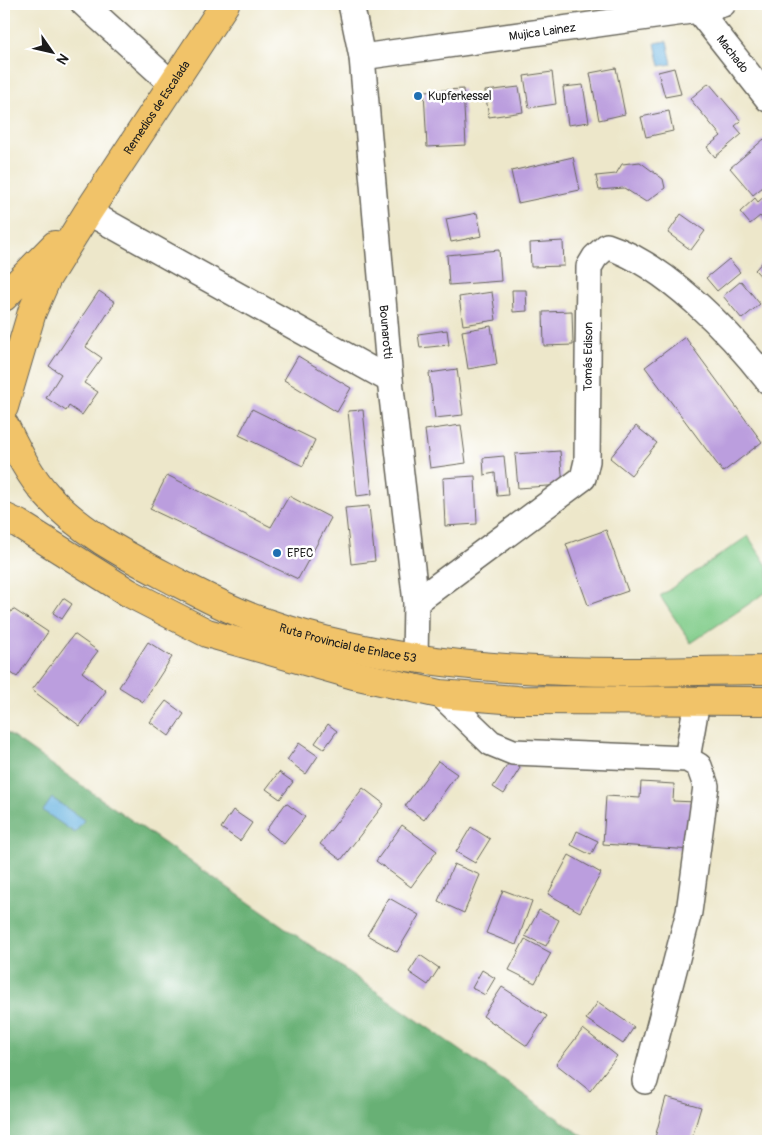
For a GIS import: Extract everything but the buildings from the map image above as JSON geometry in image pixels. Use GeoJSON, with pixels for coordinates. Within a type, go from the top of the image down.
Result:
{"type":"FeatureCollection","features":[{"type":"Feature","properties":{"kind":"main road","name":"Remedios de Escalada"},"geometry":{"type":"LineString","coordinates":[[4,420],[32,312],[48,278],[88,212],[225,4]]}},
{"type":"Feature","properties":{"kind":"main road","name":"Remedios de Escalada"},"geometry":{"type":"LineString","coordinates":[[4,298],[88,212]]}},
{"type":"Feature","properties":{"kind":"main road","name":"Ruta Provincial de Enlace 53"},"geometry":{"type":"LineString","coordinates":[[4,420],[24,463],[46,494],[90,534],[198,593],[258,620],[304,635],[414,660],[569,671],[768,670]]}},
{"type":"Feature","properties":{"kind":"main road"},"geometry":{"type":"LineString","coordinates":[[4,518],[19,524],[129,593],[207,633],[354,675],[440,694],[517,700],[768,701]]}},
{"type":"Feature","properties":{"kind":"street"},"geometry":{"type":"LineString","coordinates":[[84,4],[172,84]]}},
{"type":"Feature","properties":{"kind":"street","name":"Bounarotti"},"geometry":{"type":"LineString","coordinates":[[351,4],[362,57],[390,380],[416,602],[414,660]]}},
{"type":"Feature","properties":{"kind":"street","name":"Mujica Lainez"},"geometry":{"type":"LineString","coordinates":[[362,57],[698,10],[723,4]]}},
{"type":"Feature","properties":{"kind":"street","name":"Machado"},"geometry":{"type":"LineString","coordinates":[[698,10],[768,99]]}},
{"type":"Feature","properties":{"kind":"street"},"geometry":{"type":"LineString","coordinates":[[88,212],[390,380]]}},
{"type":"Feature","properties":{"kind":"street","name":"Tomás Edison"},"geometry":{"type":"LineString","coordinates":[[416,602],[582,478],[587,461],[589,267],[595,257],[607,246],[628,252],[652,268],[692,301],[742,348],[768,381]]}},
{"type":"Feature","properties":{"kind":"street"},"geometry":{"type":"LineString","coordinates":[[440,694],[491,743],[513,752],[687,760],[699,766],[706,786],[689,912],[646,1081]]}},
{"type":"Feature","properties":{"kind":"street"},"geometry":{"type":"LineString","coordinates":[[687,760],[697,701]]}},
{"type":"Feature","properties":{"kind":"green space"},"geometry":{"type":"Polygon","coordinates":[[[748,536],[768,567],[768,591],[691,643],[660,596],[748,536]]]}},
{"type":"Feature","properties":{"kind":"green space"},"geometry":{"type":"Polygon","coordinates":[[[4,731],[590,1141],[4,1141],[4,731]]]}},
{"type":"Feature","properties":{"kind":"water"},"geometry":{"type":"Polygon","coordinates":[[[667,41],[672,64],[660,66],[655,43],[667,41]]]}},
{"type":"Feature","properties":{"kind":"water"},"geometry":{"type":"Polygon","coordinates":[[[52,798],[84,820],[75,833],[43,811],[52,798]]]}},
{"type":"Feature","properties":{"kind":"place","name":"Kupferkessel"},"geometry":{"type":"Point","coordinates":[418,96]}},
{"type":"Feature","properties":{"kind":"place","name":"EPEC"},"geometry":{"type":"Point","coordinates":[277,553]}}]}
